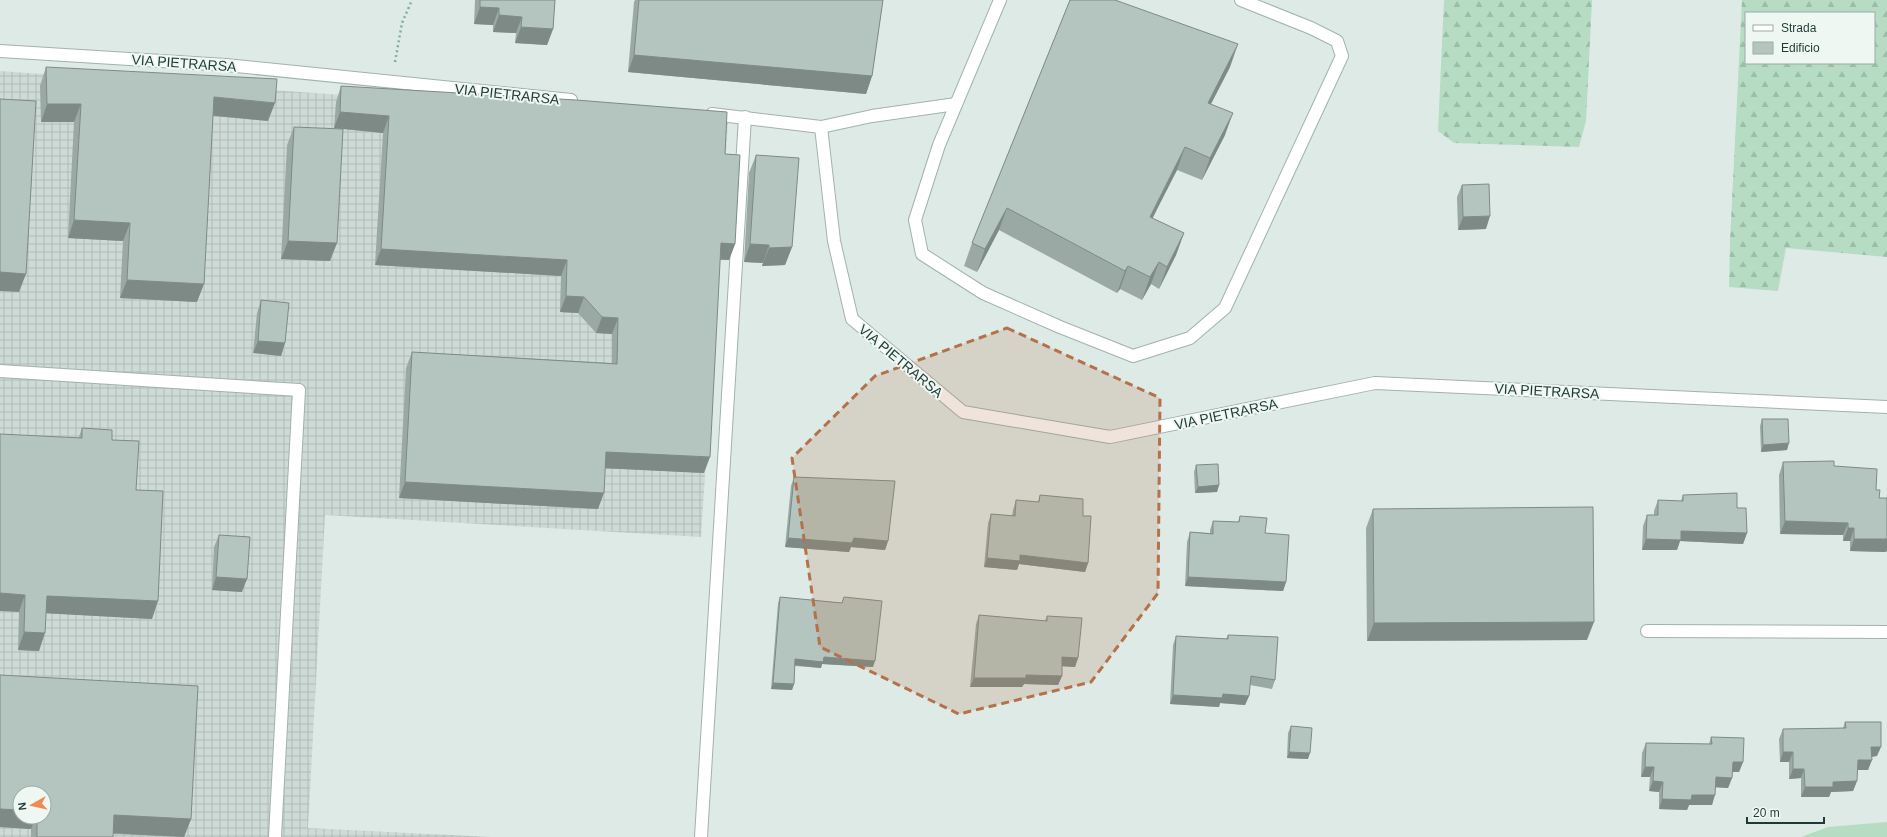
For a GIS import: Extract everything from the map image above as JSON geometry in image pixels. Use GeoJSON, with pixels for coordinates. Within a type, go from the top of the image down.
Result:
{"type":"FeatureCollection","features":[{"type":"Feature","properties":{"kind":"street"},"geometry":{"type":"LineString","coordinates":[[1000,0],[939,145],[915,220],[922,254],[983,293],[1060,327],[1133,356],[1190,338],[1225,308],[1342,56],[1337,41],[1311,28],[1241,0]]}},
{"type":"Feature","properties":{"kind":"street","name":"VIA PIETRARSA"},"geometry":{"type":"LineString","coordinates":[[0,51],[226,65],[580,101]]}},
{"type":"Feature","properties":{"kind":"street"},"geometry":{"type":"LineString","coordinates":[[698,112],[821,127],[872,116],[956,104]]}},
{"type":"Feature","properties":{"kind":"street"},"geometry":{"type":"LineString","coordinates":[[701,837],[745,117]]}},
{"type":"Feature","properties":{"kind":"street","name":"VIA PIETRARSA"},"geometry":{"type":"LineString","coordinates":[[821,127],[834,241],[852,319],[963,412],[1110,437],[1374,383],[1887,407]]}},
{"type":"Feature","properties":{"kind":"street"},"geometry":{"type":"LineString","coordinates":[[0,371],[299,390],[275,837]]}},
{"type":"Feature","properties":{"kind":"street"},"geometry":{"type":"LineString","coordinates":[[1647,631],[1887,632]]}},
{"type":"Feature","properties":{"kind":"path"},"geometry":{"type":"LineString","coordinates":[[392,82],[402,23],[412,0]]}},
{"type":"Feature","properties":{"kind":"highlighted area"},"geometry":{"type":"Polygon","coordinates":[[[1007,328],[1160,398],[1158,593],[1091,682],[959,714],[820,647],[792,458],[875,376],[1007,328]]]}},
{"type":"Feature","properties":{"kind":"shaded area"},"geometry":{"type":"Polygon","coordinates":[[[0,71],[728,122],[701,537],[325,515],[308,828],[491,837],[0,837],[0,71]]]}},
{"type":"Feature","properties":{"kind":"green space"},"geometry":{"type":"Polygon","coordinates":[[[1444,0],[1592,0],[1586,121],[1579,147],[1454,143],[1438,131],[1444,0]]]}},
{"type":"Feature","properties":{"kind":"green space"},"geometry":{"type":"Polygon","coordinates":[[[1742,0],[1887,0],[1887,257],[1786,248],[1778,291],[1729,287],[1742,0]]]}},
{"type":"Feature","properties":{"kind":"green space"},"geometry":{"type":"Polygon","coordinates":[[[1887,822],[1887,837],[1801,837],[1828,827],[1887,822]]]}},
{"type":"Feature","properties":{"kind":"building"},"geometry":{"type":"Polygon","coordinates":[[[480,0],[555,0],[553,29],[521,27],[522,17],[499,15],[499,8],[480,7],[480,0]]]}},
{"type":"Feature","properties":{"kind":"building"},"geometry":{"type":"Polygon","coordinates":[[[639,0],[883,0],[872,76],[634,55],[639,0]]]}},
{"type":"Feature","properties":{"kind":"building"},"geometry":{"type":"Polygon","coordinates":[[[1070,0],[1115,0],[1238,44],[1208,103],[1233,113],[1210,158],[1185,147],[1150,217],[1184,233],[1167,267],[1159,262],[1150,277],[1128,266],[1125,271],[1007,208],[985,249],[972,243],[1070,0]]]}},
{"type":"Feature","properties":{"kind":"building"},"geometry":{"type":"Polygon","coordinates":[[[46,67],[277,79],[275,103],[214,97],[204,284],[127,280],[130,223],[74,220],[81,104],[47,104],[46,67]]]}},
{"type":"Feature","properties":{"kind":"building"},"geometry":{"type":"Polygon","coordinates":[[[341,86],[576,100],[727,112],[725,154],[740,155],[735,244],[721,243],[710,457],[606,452],[604,493],[405,482],[412,352],[617,364],[618,318],[602,317],[584,297],[566,296],[567,260],[381,249],[389,116],[340,112],[341,86]]]}},
{"type":"Feature","properties":{"kind":"building"},"geometry":{"type":"Polygon","coordinates":[[[0,99],[36,101],[26,274],[0,272],[0,99]]]}},
{"type":"Feature","properties":{"kind":"building"},"geometry":{"type":"Polygon","coordinates":[[[294,127],[343,129],[337,243],[288,241],[294,127]]]}},
{"type":"Feature","properties":{"kind":"building"},"geometry":{"type":"Polygon","coordinates":[[[756,155],[799,158],[792,247],[769,248],[769,245],[750,244],[756,155]]]}},
{"type":"Feature","properties":{"kind":"building"},"geometry":{"type":"Polygon","coordinates":[[[1489,184],[1490,216],[1463,217],[1462,185],[1489,184]]]}},
{"type":"Feature","properties":{"kind":"building"},"geometry":{"type":"Polygon","coordinates":[[[261,300],[289,303],[285,343],[258,341],[261,300]]]}},
{"type":"Feature","properties":{"kind":"building"},"geometry":{"type":"Polygon","coordinates":[[[1762,419],[1788,419],[1789,443],[1763,445],[1762,419]]]}},
{"type":"Feature","properties":{"kind":"building"},"geometry":{"type":"Polygon","coordinates":[[[82,428],[112,430],[112,440],[139,441],[136,490],[163,491],[158,601],[47,596],[45,633],[24,632],[25,595],[0,593],[0,434],[82,438],[82,428]]]}},
{"type":"Feature","properties":{"kind":"building"},"geometry":{"type":"Polygon","coordinates":[[[1834,461],[1834,466],[1877,469],[1876,490],[1880,490],[1879,498],[1887,498],[1887,539],[1854,539],[1854,528],[1848,528],[1848,523],[1785,521],[1783,462],[1834,461]]]}},
{"type":"Feature","properties":{"kind":"building"},"geometry":{"type":"Polygon","coordinates":[[[1218,464],[1219,485],[1198,487],[1196,465],[1218,464]]]}},
{"type":"Feature","properties":{"kind":"building"},"geometry":{"type":"Polygon","coordinates":[[[794,477],[895,481],[888,541],[854,538],[852,543],[788,538],[794,477]]]}},
{"type":"Feature","properties":{"kind":"building"},"geometry":{"type":"Polygon","coordinates":[[[1737,493],[1737,508],[1746,508],[1747,533],[1681,531],[1681,540],[1646,539],[1647,515],[1658,515],[1658,500],[1683,501],[1683,495],[1737,493]]]}},
{"type":"Feature","properties":{"kind":"building"},"geometry":{"type":"Polygon","coordinates":[[[1040,495],[1083,499],[1083,516],[1091,516],[1088,563],[1020,555],[1020,561],[987,558],[991,514],[1015,516],[1016,500],[1039,502],[1040,495]]]}},
{"type":"Feature","properties":{"kind":"building"},"geometry":{"type":"Polygon","coordinates":[[[1593,507],[1594,622],[1374,623],[1373,509],[1593,507]]]}},
{"type":"Feature","properties":{"kind":"building"},"geometry":{"type":"Polygon","coordinates":[[[1240,516],[1267,518],[1265,533],[1289,535],[1286,582],[1188,577],[1190,532],[1213,534],[1213,521],[1239,522],[1240,516]]]}},
{"type":"Feature","properties":{"kind":"building"},"geometry":{"type":"Polygon","coordinates":[[[219,535],[250,537],[247,579],[216,577],[219,535]]]}},
{"type":"Feature","properties":{"kind":"building"},"geometry":{"type":"Polygon","coordinates":[[[780,597],[842,603],[844,597],[882,601],[875,661],[824,657],[823,662],[795,659],[794,684],[773,683],[780,597]]]}},
{"type":"Feature","properties":{"kind":"building"},"geometry":{"type":"Polygon","coordinates":[[[979,615],[1047,621],[1047,616],[1082,618],[1078,658],[1062,657],[1062,676],[1026,675],[1026,678],[974,678],[979,615]]]}},
{"type":"Feature","properties":{"kind":"building"},"geometry":{"type":"Polygon","coordinates":[[[1228,635],[1278,637],[1275,680],[1251,676],[1249,696],[1223,694],[1222,698],[1173,695],[1176,636],[1228,639],[1228,635]]]}},
{"type":"Feature","properties":{"kind":"building"},"geometry":{"type":"Polygon","coordinates":[[[0,675],[198,686],[191,819],[114,815],[113,837],[37,837],[37,825],[52,825],[52,785],[12,785],[12,810],[0,809],[0,675]]]}},
{"type":"Feature","properties":{"kind":"building"},"geometry":{"type":"Polygon","coordinates":[[[1845,722],[1881,722],[1881,747],[1871,747],[1872,760],[1858,760],[1857,781],[1833,782],[1833,787],[1805,787],[1804,769],[1793,769],[1793,752],[1783,752],[1783,729],[1846,728],[1845,722]]]}},
{"type":"Feature","properties":{"kind":"building"},"geometry":{"type":"Polygon","coordinates":[[[1291,726],[1312,728],[1310,753],[1289,752],[1291,726]]]}},
{"type":"Feature","properties":{"kind":"building"},"geometry":{"type":"Polygon","coordinates":[[[1711,737],[1744,738],[1743,762],[1733,762],[1732,778],[1716,777],[1715,795],[1692,795],[1691,800],[1662,799],[1663,782],[1653,781],[1654,767],[1645,767],[1646,743],[1712,744],[1711,737]]]}}]}
